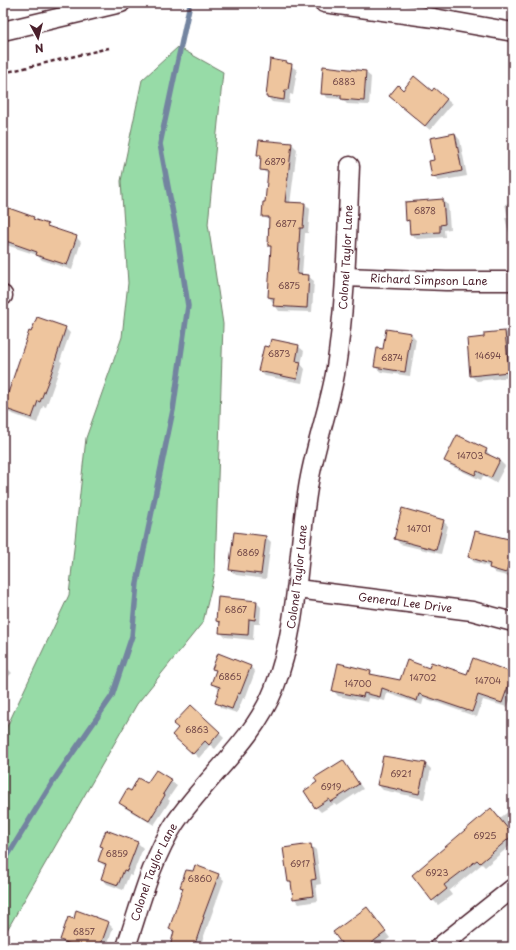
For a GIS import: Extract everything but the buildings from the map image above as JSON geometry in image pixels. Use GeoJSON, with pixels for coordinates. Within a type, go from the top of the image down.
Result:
{"type":"FeatureCollection","features":[{"type":"Feature","properties":{"kind":"street"},"geometry":{"type":"LineString","coordinates":[[3,31],[121,3]]}},
{"type":"Feature","properties":{"kind":"street"},"geometry":{"type":"LineString","coordinates":[[324,3],[434,18],[513,32]]}},
{"type":"Feature","properties":{"kind":"street","name":"Colonel Taylor Lane"},"geometry":{"type":"LineString","coordinates":[[126,947],[156,860],[174,824],[256,723],[273,691],[284,658],[297,589],[308,488],[315,452],[334,376],[343,314],[350,166]]}},
{"type":"Feature","properties":{"kind":"street","name":"Richard Simpson Lane"},"geometry":{"type":"LineString","coordinates":[[345,278],[513,281]]}},
{"type":"Feature","properties":{"kind":"street","name":"General Lee Drive"},"geometry":{"type":"LineString","coordinates":[[297,589],[472,611],[513,622]]}},
{"type":"Feature","properties":{"kind":"street"},"geometry":{"type":"LineString","coordinates":[[444,945],[513,888]]}},
{"type":"Feature","properties":{"kind":"path"},"geometry":{"type":"LineString","coordinates":[[3,74],[109,48]]}},
{"type":"Feature","properties":{"kind":"green space"},"geometry":{"type":"Polygon","coordinates":[[[178,47],[223,72],[208,224],[223,324],[215,572],[203,622],[137,704],[3,937],[3,735],[69,595],[86,438],[122,337],[128,283],[121,181],[142,80],[178,47]]]}},
{"type":"Feature","properties":{"kind":"waterway"},"geometry":{"type":"LineString","coordinates":[[3,863],[54,780],[112,696],[132,636],[137,583],[173,410],[188,306],[177,235],[160,144],[189,8]]}}]}
